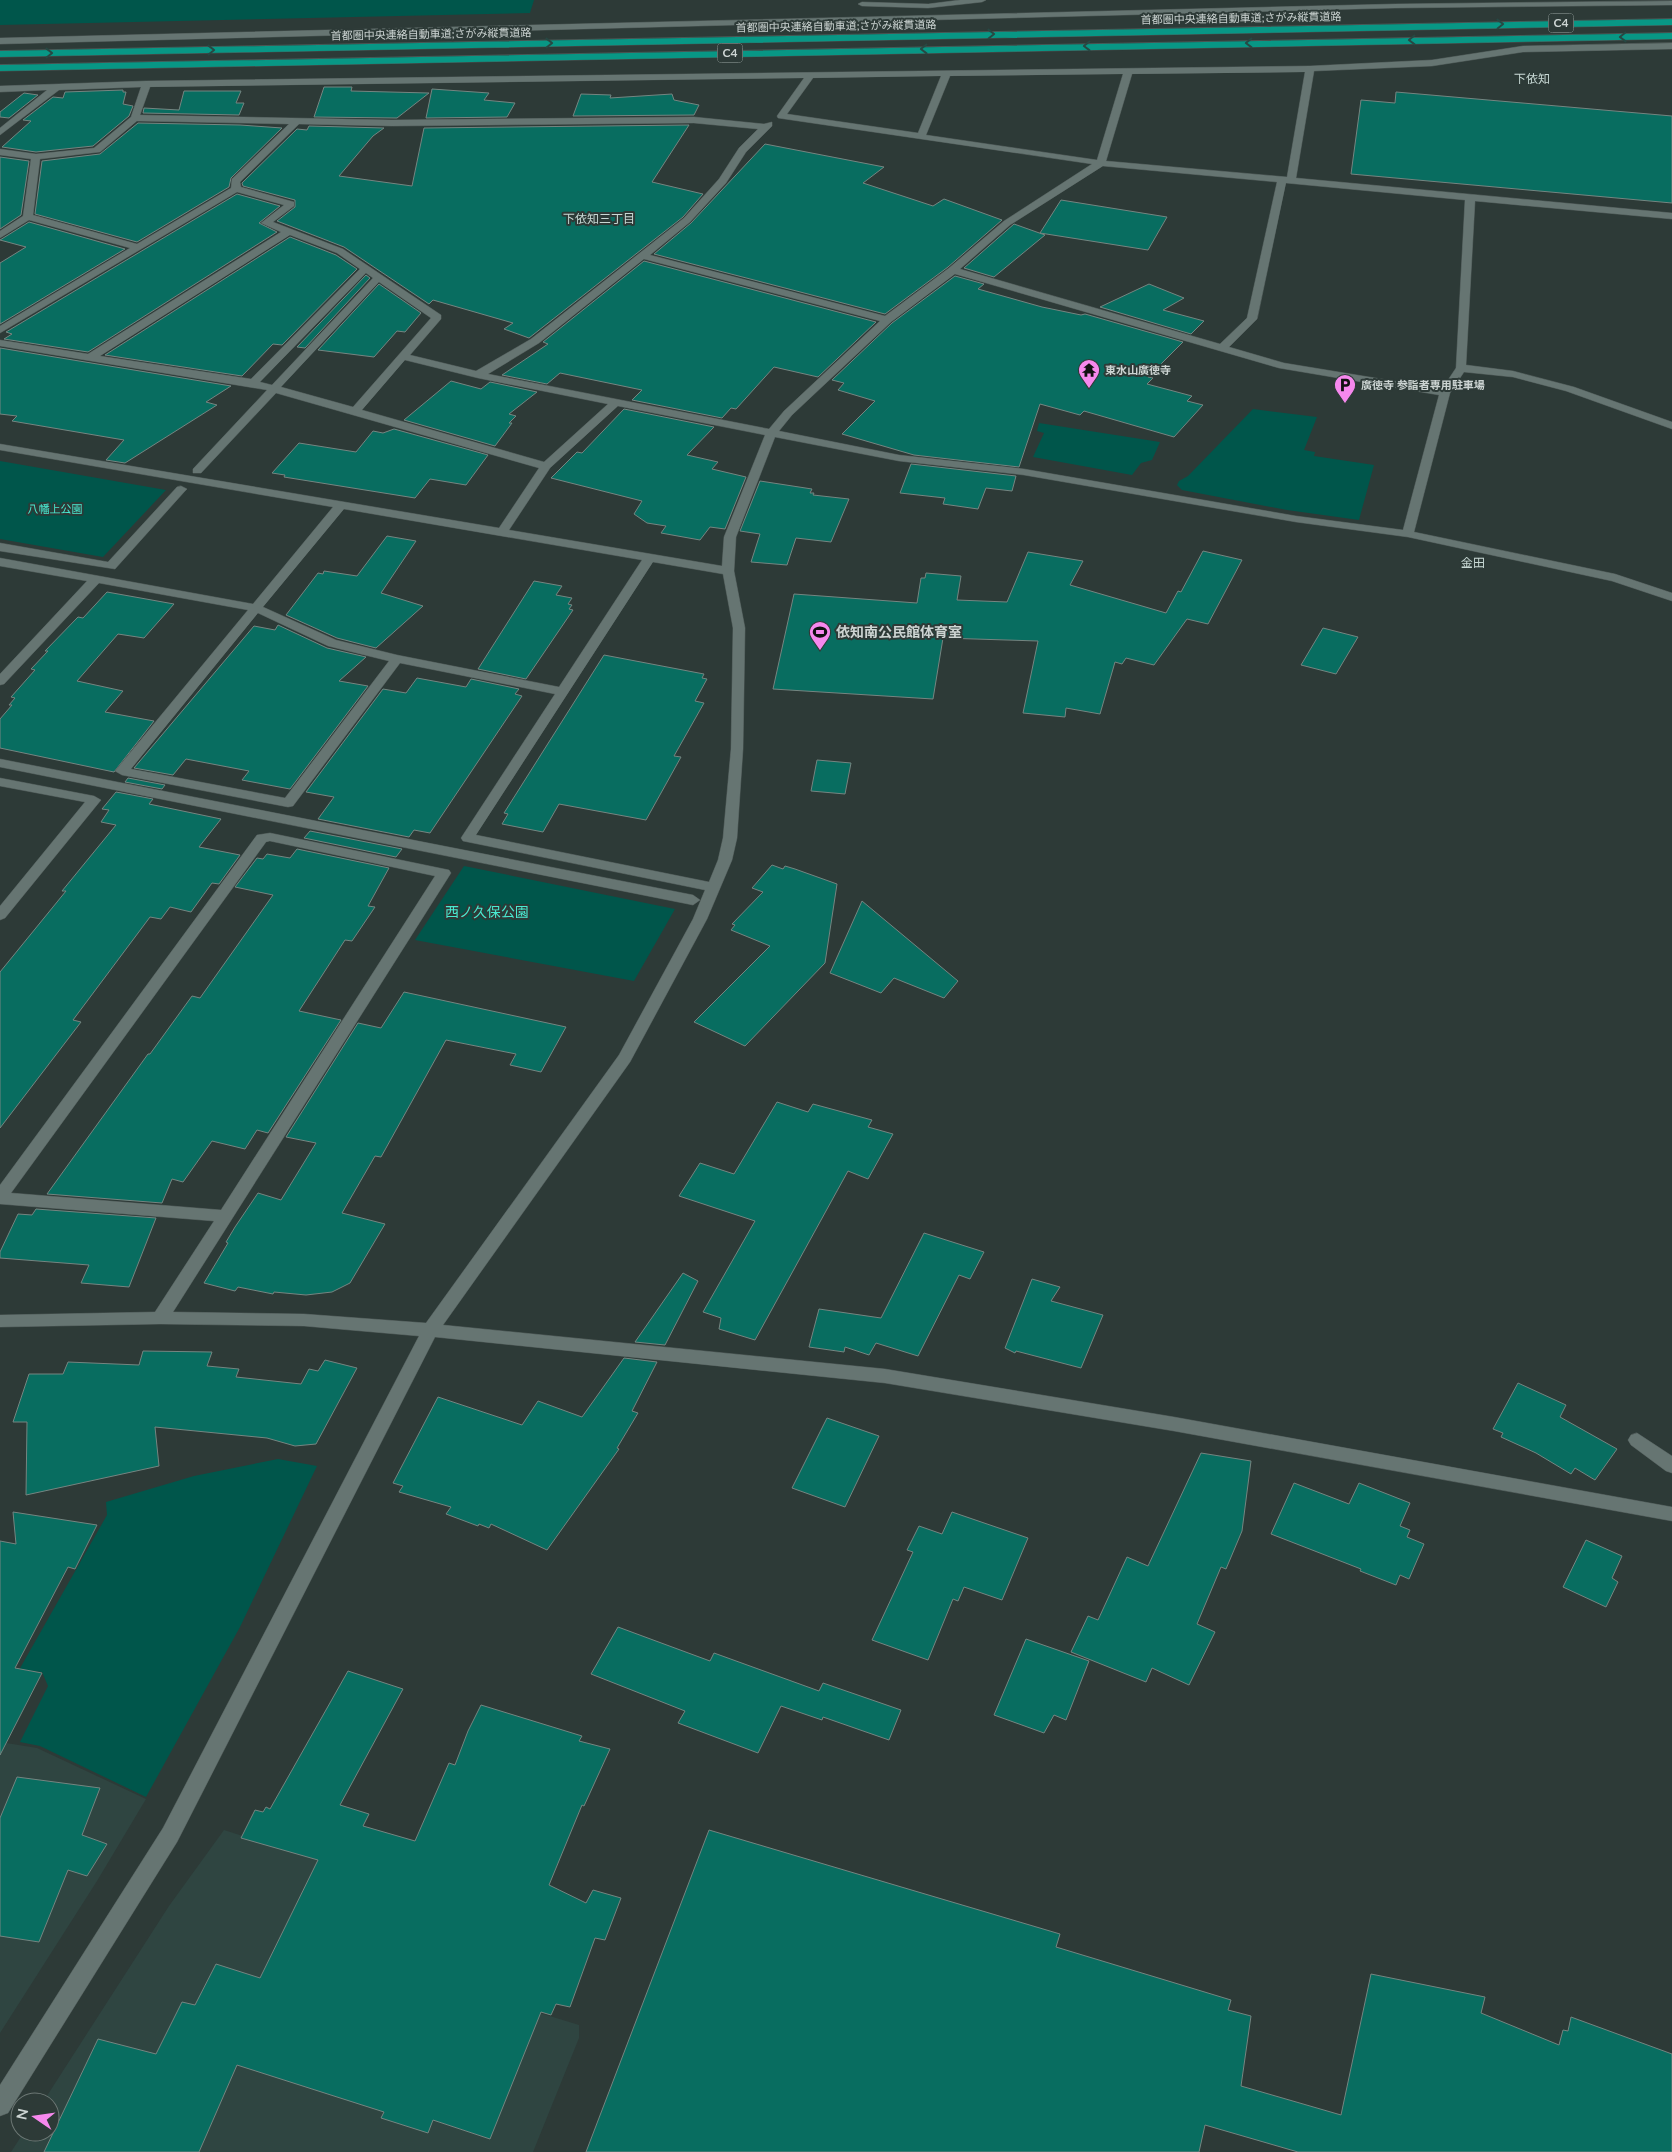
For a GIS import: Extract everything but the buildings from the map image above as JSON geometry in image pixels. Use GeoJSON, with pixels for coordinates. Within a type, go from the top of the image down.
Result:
{"type":"FeatureCollection","features":[{"type":"Feature","properties":{"kind":"highway","name":"首都圏中央連絡自動車道;さがみ縦貫道路"},"geometry":{"type":"LineString","coordinates":[[0,54],[1672,22]]}},
{"type":"Feature","properties":{"kind":"highway","name":"首都圏中央連絡自動車道;さがみ縦貫道路"},"geometry":{"type":"LineString","coordinates":[[0,68],[1672,36]]}},
{"type":"Feature","properties":{"kind":"street"},"geometry":{"type":"LineString","coordinates":[[865,20],[861,2],[928,6],[982,0]]}},
{"type":"Feature","properties":{"kind":"street"},"geometry":{"type":"LineString","coordinates":[[0,41],[530,26],[865,20],[1395,6],[1672,3]]}},
{"type":"Feature","properties":{"kind":"street"},"geometry":{"type":"LineString","coordinates":[[0,89],[146,84],[1310,69],[1432,63],[1523,49],[1672,46]]}},
{"type":"Feature","properties":{"kind":"street"},"geometry":{"type":"LineString","coordinates":[[1221,349],[1252,319],[1286,181],[1310,69]]}},
{"type":"Feature","properties":{"kind":"street"},"geometry":{"type":"LineString","coordinates":[[0,2105],[170,1835],[430,1330],[625,1058],[665,987],[714,887],[725,860],[730,838],[737,749],[738,628],[728,571],[730,537],[771,434],[788,413],[887,320],[953,270],[1007,223],[1101,163],[1129,70]]}},
{"type":"Feature","properties":{"kind":"street"},"geometry":{"type":"LineString","coordinates":[[921,136],[948,73]]}},
{"type":"Feature","properties":{"kind":"street"},"geometry":{"type":"LineString","coordinates":[[478,375],[535,341],[687,220],[723,181],[742,150],[764,127],[782,116],[811,75]]}},
{"type":"Feature","properties":{"kind":"street"},"geometry":{"type":"LineString","coordinates":[[0,152],[36,157],[97,150],[135,118],[146,84]]}},
{"type":"Feature","properties":{"kind":"street"},"geometry":{"type":"LineString","coordinates":[[0,132],[58,86]]}},
{"type":"Feature","properties":{"kind":"street"},"geometry":{"type":"LineString","coordinates":[[782,116],[1101,163],[1672,216]]}},
{"type":"Feature","properties":{"kind":"street"},"geometry":{"type":"LineString","coordinates":[[135,118],[296,122],[694,120],[764,127]]}},
{"type":"Feature","properties":{"kind":"street"},"geometry":{"type":"LineString","coordinates":[[236,189],[235,182],[296,122]]}},
{"type":"Feature","properties":{"kind":"street"},"geometry":{"type":"LineString","coordinates":[[28,217],[36,157]]}},
{"type":"Feature","properties":{"kind":"street"},"geometry":{"type":"LineString","coordinates":[[0,330],[236,189],[291,204],[266,223],[340,251],[437,317],[355,411]]}},
{"type":"Feature","properties":{"kind":"street"},"geometry":{"type":"LineString","coordinates":[[1408,534],[1445,393],[1461,368],[1470,197]]}},
{"type":"Feature","properties":{"kind":"street"},"geometry":{"type":"LineString","coordinates":[[0,235],[28,217],[138,247]]}},
{"type":"Feature","properties":{"kind":"street"},"geometry":{"type":"LineString","coordinates":[[89,358],[288,232]]}},
{"type":"Feature","properties":{"kind":"street"},"geometry":{"type":"LineString","coordinates":[[643,256],[887,320]]}},
{"type":"Feature","properties":{"kind":"street"},"geometry":{"type":"LineString","coordinates":[[253,383],[366,268]]}},
{"type":"Feature","properties":{"kind":"street"},"geometry":{"type":"LineString","coordinates":[[953,270],[1283,366],[1445,393]]}},
{"type":"Feature","properties":{"kind":"street"},"geometry":{"type":"LineString","coordinates":[[197,471],[379,277]]}},
{"type":"Feature","properties":{"kind":"street"},"geometry":{"type":"LineString","coordinates":[[0,343],[253,383],[546,466]]}},
{"type":"Feature","properties":{"kind":"street"},"geometry":{"type":"LineString","coordinates":[[402,356],[478,375],[618,401],[771,434],[899,458],[1024,472],[1296,518],[1408,534],[1616,578],[1672,596]]}},
{"type":"Feature","properties":{"kind":"street"},"geometry":{"type":"LineString","coordinates":[[1461,368],[1513,374],[1570,389],[1672,426]]}},
{"type":"Feature","properties":{"kind":"street"},"geometry":{"type":"LineString","coordinates":[[502,532],[546,466],[618,401]]}},
{"type":"Feature","properties":{"kind":"street"},"geometry":{"type":"LineString","coordinates":[[0,447],[728,571]]}},
{"type":"Feature","properties":{"kind":"street"},"geometry":{"type":"LineString","coordinates":[[0,547],[111,566],[181,489]]}},
{"type":"Feature","properties":{"kind":"street"},"geometry":{"type":"LineString","coordinates":[[341,506],[122,771],[288,803],[397,659]]}},
{"type":"Feature","properties":{"kind":"street"},"geometry":{"type":"LineString","coordinates":[[650,557],[468,838],[714,887]]}},
{"type":"Feature","properties":{"kind":"street"},"geometry":{"type":"LineString","coordinates":[[0,562],[256,608],[332,643],[397,659],[563,692]]}},
{"type":"Feature","properties":{"kind":"street"},"geometry":{"type":"LineString","coordinates":[[0,681],[96,579]]}},
{"type":"Feature","properties":{"kind":"street"},"geometry":{"type":"LineString","coordinates":[[0,763],[694,900]]}},
{"type":"Feature","properties":{"kind":"street"},"geometry":{"type":"LineString","coordinates":[[0,782],[94,800],[0,915]]}},
{"type":"Feature","properties":{"kind":"street"},"geometry":{"type":"LineString","coordinates":[[0,1198],[262,838],[270,837],[289,840],[444,873],[227,1216],[160,1318]]}},
{"type":"Feature","properties":{"kind":"street"},"geometry":{"type":"LineString","coordinates":[[0,1198],[227,1216]]}},
{"type":"Feature","properties":{"kind":"street"},"geometry":{"type":"LineString","coordinates":[[0,1321],[160,1318],[304,1320],[430,1330],[885,1376],[1174,1424],[1672,1514]]}},
{"type":"Feature","properties":{"kind":"street"},"geometry":{"type":"LineString","coordinates":[[1637,1440],[1672,1466]]}},
{"type":"Feature","properties":{"kind":"shaded area"},"geometry":{"type":"Polygon","coordinates":[[[0,1742],[37,1748],[146,1799],[97,1881],[0,2033],[0,1742]]]}},
{"type":"Feature","properties":{"kind":"shaded area"},"geometry":{"type":"Polygon","coordinates":[[[224,1830],[466,1907],[432,1980],[579,2025],[579,2038],[533,2152],[11,2152],[18,2142],[60,2142],[60,2092],[49,2092],[169,1906],[224,1830]]]}},
{"type":"Feature","properties":{"kind":"green space"},"geometry":{"type":"Polygon","coordinates":[[[0,0],[534,0],[530,13],[0,25],[0,0]]]}},
{"type":"Feature","properties":{"kind":"green space"},"geometry":{"type":"Polygon","coordinates":[[[1253,409],[1317,417],[1304,450],[1315,452],[1314,456],[1374,465],[1359,520],[1287,510],[1182,490],[1177,485],[1253,409]]]}},
{"type":"Feature","properties":{"kind":"green space"},"geometry":{"type":"Polygon","coordinates":[[[1039,423],[1160,442],[1152,460],[1141,463],[1132,475],[1033,457],[1044,433],[1037,431],[1039,423]]]}},
{"type":"Feature","properties":{"kind":"green space","name":"八幡上公園"},"geometry":{"type":"Polygon","coordinates":[[[0,461],[166,490],[103,557],[0,539],[0,461]]]}},
{"type":"Feature","properties":{"kind":"green space","name":"西ノ久保公園"},"geometry":{"type":"Polygon","coordinates":[[[464,866],[675,909],[634,981],[415,940],[464,866]]]}},
{"type":"Feature","properties":{"kind":"green space"},"geometry":{"type":"Polygon","coordinates":[[[278,1459],[317,1466],[240,1627],[146,1797],[40,1746],[20,1742],[48,1686],[42,1672],[19,1670],[107,1515],[106,1502],[194,1476],[278,1459]]]}},
{"type":"Feature","properties":{"kind":"place","name":"東水山廣徳寺"},"geometry":{"type":"Point","coordinates":[1089,389]}},
{"type":"Feature","properties":{"kind":"place","name":"廣徳寺 参詣者専用駐車場"},"geometry":{"type":"Point","coordinates":[1345,404]}},
{"type":"Feature","properties":{"kind":"place","name":"依知南公民館体育室"},"geometry":{"type":"Point","coordinates":[820,651]}},
{"type":"Feature","properties":{"kind":"district","name":"下依知"},"geometry":{"type":"Point","coordinates":[1532,79]}},
{"type":"Feature","properties":{"kind":"district","name":"下依知三丁目"},"geometry":{"type":"Point","coordinates":[599,219]}},
{"type":"Feature","properties":{"kind":"district","name":"金田"},"geometry":{"type":"Point","coordinates":[1473,563]}}]}
